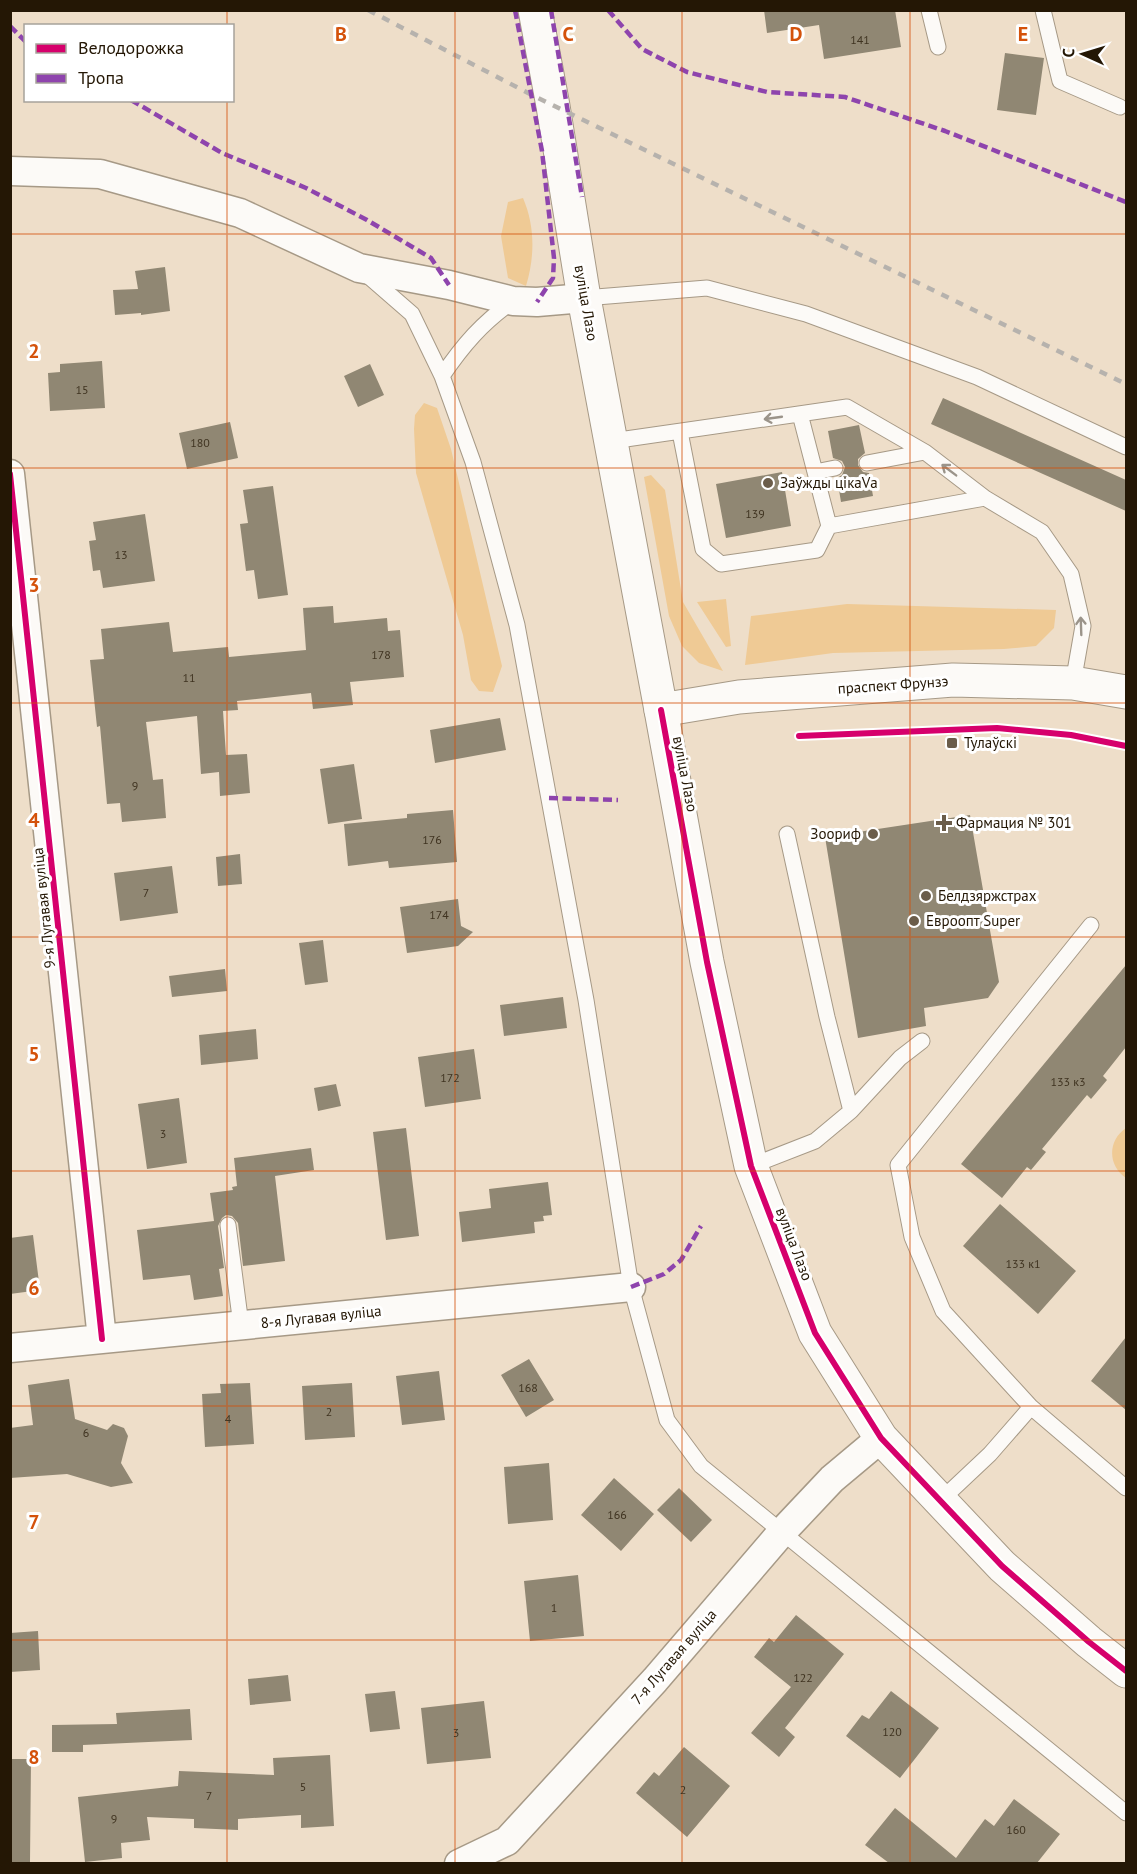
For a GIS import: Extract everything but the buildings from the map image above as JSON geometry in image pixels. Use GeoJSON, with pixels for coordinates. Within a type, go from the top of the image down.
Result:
{"type":"FeatureCollection","features":[{"type":"Feature","properties":{"kind":"main road","name":"вуліца Лазо"},"geometry":{"type":"LineString","coordinates":[[535,10],[554,106],[584,298],[707,962],[751,1166],[815,1333],[881,1438],[1002,1566],[1126,1671]]}},
{"type":"Feature","properties":{"kind":"main road","name":"праспект Фрунзэ"},"geometry":{"type":"LineString","coordinates":[[661,710],[739,697],[953,680],[1072,683],[1126,692]]}},
{"type":"Feature","properties":{"kind":"street"},"geometry":{"type":"LineString","coordinates":[[10,171],[100,174],[240,213],[359,268],[449,285],[513,301],[537,302],[584,298]]}},
{"type":"Feature","properties":{"kind":"street","name":"9-я Лугавая вуліца"},"geometry":{"type":"LineString","coordinates":[[10,474],[102,1339]]}},
{"type":"Feature","properties":{"kind":"street","name":"8-я Лугавая вуліца"},"geometry":{"type":"LineString","coordinates":[[10,1348],[631,1287]]}},
{"type":"Feature","properties":{"kind":"street","name":"7-я Лугавая вуліца"},"geometry":{"type":"LineString","coordinates":[[459,1863],[507,1841],[655,1680],[782,1532],[832,1479],[881,1438]]}},
{"type":"Feature","properties":{"kind":"lane"},"geometry":{"type":"LineString","coordinates":[[928,10],[938,47]]}},
{"type":"Feature","properties":{"kind":"lane"},"geometry":{"type":"LineString","coordinates":[[1043,10],[1060,81],[1120,107]]}},
{"type":"Feature","properties":{"kind":"lane"},"geometry":{"type":"LineString","coordinates":[[359,268],[412,314],[442,376],[473,462],[517,625],[586,1000],[631,1287],[667,1420],[701,1466],[1126,1813]]}},
{"type":"Feature","properties":{"kind":"lane"},"geometry":{"type":"LineString","coordinates":[[584,298],[706,288],[806,314],[977,377],[1126,447]]}},
{"type":"Feature","properties":{"kind":"lane"},"geometry":{"type":"LineString","coordinates":[[442,376],[459,352],[490,317],[513,301]]}},
{"type":"Feature","properties":{"kind":"lane"},"geometry":{"type":"LineString","coordinates":[[612,441],[847,407],[925,452],[986,498],[1042,532],[1071,574],[1083,626],[1072,683]]}},
{"type":"Feature","properties":{"kind":"lane"},"geometry":{"type":"LineString","coordinates":[[680,432],[703,549],[721,564],[817,550],[829,526],[800,414]]}},
{"type":"Feature","properties":{"kind":"lane"},"geometry":{"type":"LineString","coordinates":[[867,463],[925,452]]}},
{"type":"Feature","properties":{"kind":"lane"},"geometry":{"type":"LineString","coordinates":[[815,472],[835,468]]}},
{"type":"Feature","properties":{"kind":"lane"},"geometry":{"type":"LineString","coordinates":[[829,526],[986,498]]}},
{"type":"Feature","properties":{"kind":"lane"},"geometry":{"type":"LineString","coordinates":[[787,834],[827,1017],[851,1110]]}},
{"type":"Feature","properties":{"kind":"lane"},"geometry":{"type":"LineString","coordinates":[[1091,925],[898,1165],[912,1237],[943,1311],[1031,1407],[1126,1488]]}},
{"type":"Feature","properties":{"kind":"lane"},"geometry":{"type":"LineString","coordinates":[[751,1166],[815,1141],[851,1110],[900,1058],[922,1041]]}},
{"type":"Feature","properties":{"kind":"lane"},"geometry":{"type":"LineString","coordinates":[[228,1225],[241,1324]]}},
{"type":"Feature","properties":{"kind":"lane"},"geometry":{"type":"LineString","coordinates":[[940,1502],[990,1454],[1031,1407]]}},
{"type":"Feature","properties":{"kind":"shaded area"},"geometry":{"type":"Polygon","coordinates":[[[523,198],[532,230],[531,264],[526,286],[508,278],[501,236],[508,202],[523,198]]]}},
{"type":"Feature","properties":{"kind":"shaded area"},"geometry":{"type":"Polygon","coordinates":[[[424,403],[437,408],[451,449],[502,666],[493,692],[479,691],[471,680],[463,635],[416,473],[415,415],[424,403]]]}},
{"type":"Feature","properties":{"kind":"shaded area"},"geometry":{"type":"Polygon","coordinates":[[[651,475],[665,490],[683,602],[723,671],[699,663],[682,646],[669,616],[644,477],[651,475]]]}},
{"type":"Feature","properties":{"kind":"shaded area"},"geometry":{"type":"Polygon","coordinates":[[[726,599],[731,646],[726,647],[697,602],[726,599]]]}},
{"type":"Feature","properties":{"kind":"shaded area"},"geometry":{"type":"Polygon","coordinates":[[[847,604],[1056,610],[1054,628],[1036,646],[1004,649],[833,653],[745,665],[751,616],[847,604]]]}},
{"type":"Feature","properties":{"kind":"shaded area"},"geometry":{"type":"Polygon","coordinates":[[[1126,1128],[1126,1178],[1115,1166],[1112,1153],[1116,1139],[1126,1128]]]}},
{"type":"Feature","properties":{"kind":"railway"},"geometry":{"type":"LineString","coordinates":[[368,10],[532,95],[1126,384]]}},
{"type":"Feature","properties":{"kind":"marked path"},"geometry":{"type":"LineString","coordinates":[[515,10],[542,151],[554,258],[553,278],[537,302]]}},
{"type":"Feature","properties":{"kind":"marked path"},"geometry":{"type":"LineString","coordinates":[[551,10],[582,197]]}},
{"type":"Feature","properties":{"kind":"marked path"},"geometry":{"type":"LineString","coordinates":[[608,10],[642,49],[687,72],[767,92],[845,97],[945,131],[1126,202]]}},
{"type":"Feature","properties":{"kind":"marked path"},"geometry":{"type":"LineString","coordinates":[[10,26],[24,40]]}},
{"type":"Feature","properties":{"kind":"marked path"},"geometry":{"type":"LineString","coordinates":[[134,102],[222,153],[306,188],[367,220],[431,258],[449,285]]}},
{"type":"Feature","properties":{"kind":"marked path"},"geometry":{"type":"LineString","coordinates":[[549,798],[618,800]]}},
{"type":"Feature","properties":{"kind":"marked path"},"geometry":{"type":"LineString","coordinates":[[631,1287],[664,1274],[681,1260],[701,1226]]}},
{"type":"Feature","properties":{"kind":"cycle path"},"geometry":{"type":"LineString","coordinates":[[10,474],[102,1339]]}},
{"type":"Feature","properties":{"kind":"cycle path"},"geometry":{"type":"LineString","coordinates":[[661,710],[707,962],[751,1166],[815,1333],[881,1438],[1002,1566],[1126,1671]]}},
{"type":"Feature","properties":{"kind":"cycle path"},"geometry":{"type":"LineString","coordinates":[[799,736],[997,728],[1071,735],[1126,746]]}},
{"type":"Feature","properties":{"kind":"place","name":"Заўжды цікаVа"},"geometry":{"type":"Point","coordinates":[768,483]}},
{"type":"Feature","properties":{"kind":"place","name":"Тулаўскі"},"geometry":{"type":"Point","coordinates":[952,743]}},
{"type":"Feature","properties":{"kind":"place","name":"Фармация № 301"},"geometry":{"type":"Point","coordinates":[944,823]}},
{"type":"Feature","properties":{"kind":"place","name":"Зоориф"},"geometry":{"type":"Point","coordinates":[873,834]}},
{"type":"Feature","properties":{"kind":"place","name":"Белдзяржстрах"},"geometry":{"type":"Point","coordinates":[926,896]}},
{"type":"Feature","properties":{"kind":"place","name":"Евроопт Super"},"geometry":{"type":"Point","coordinates":[914,921]}}]}
